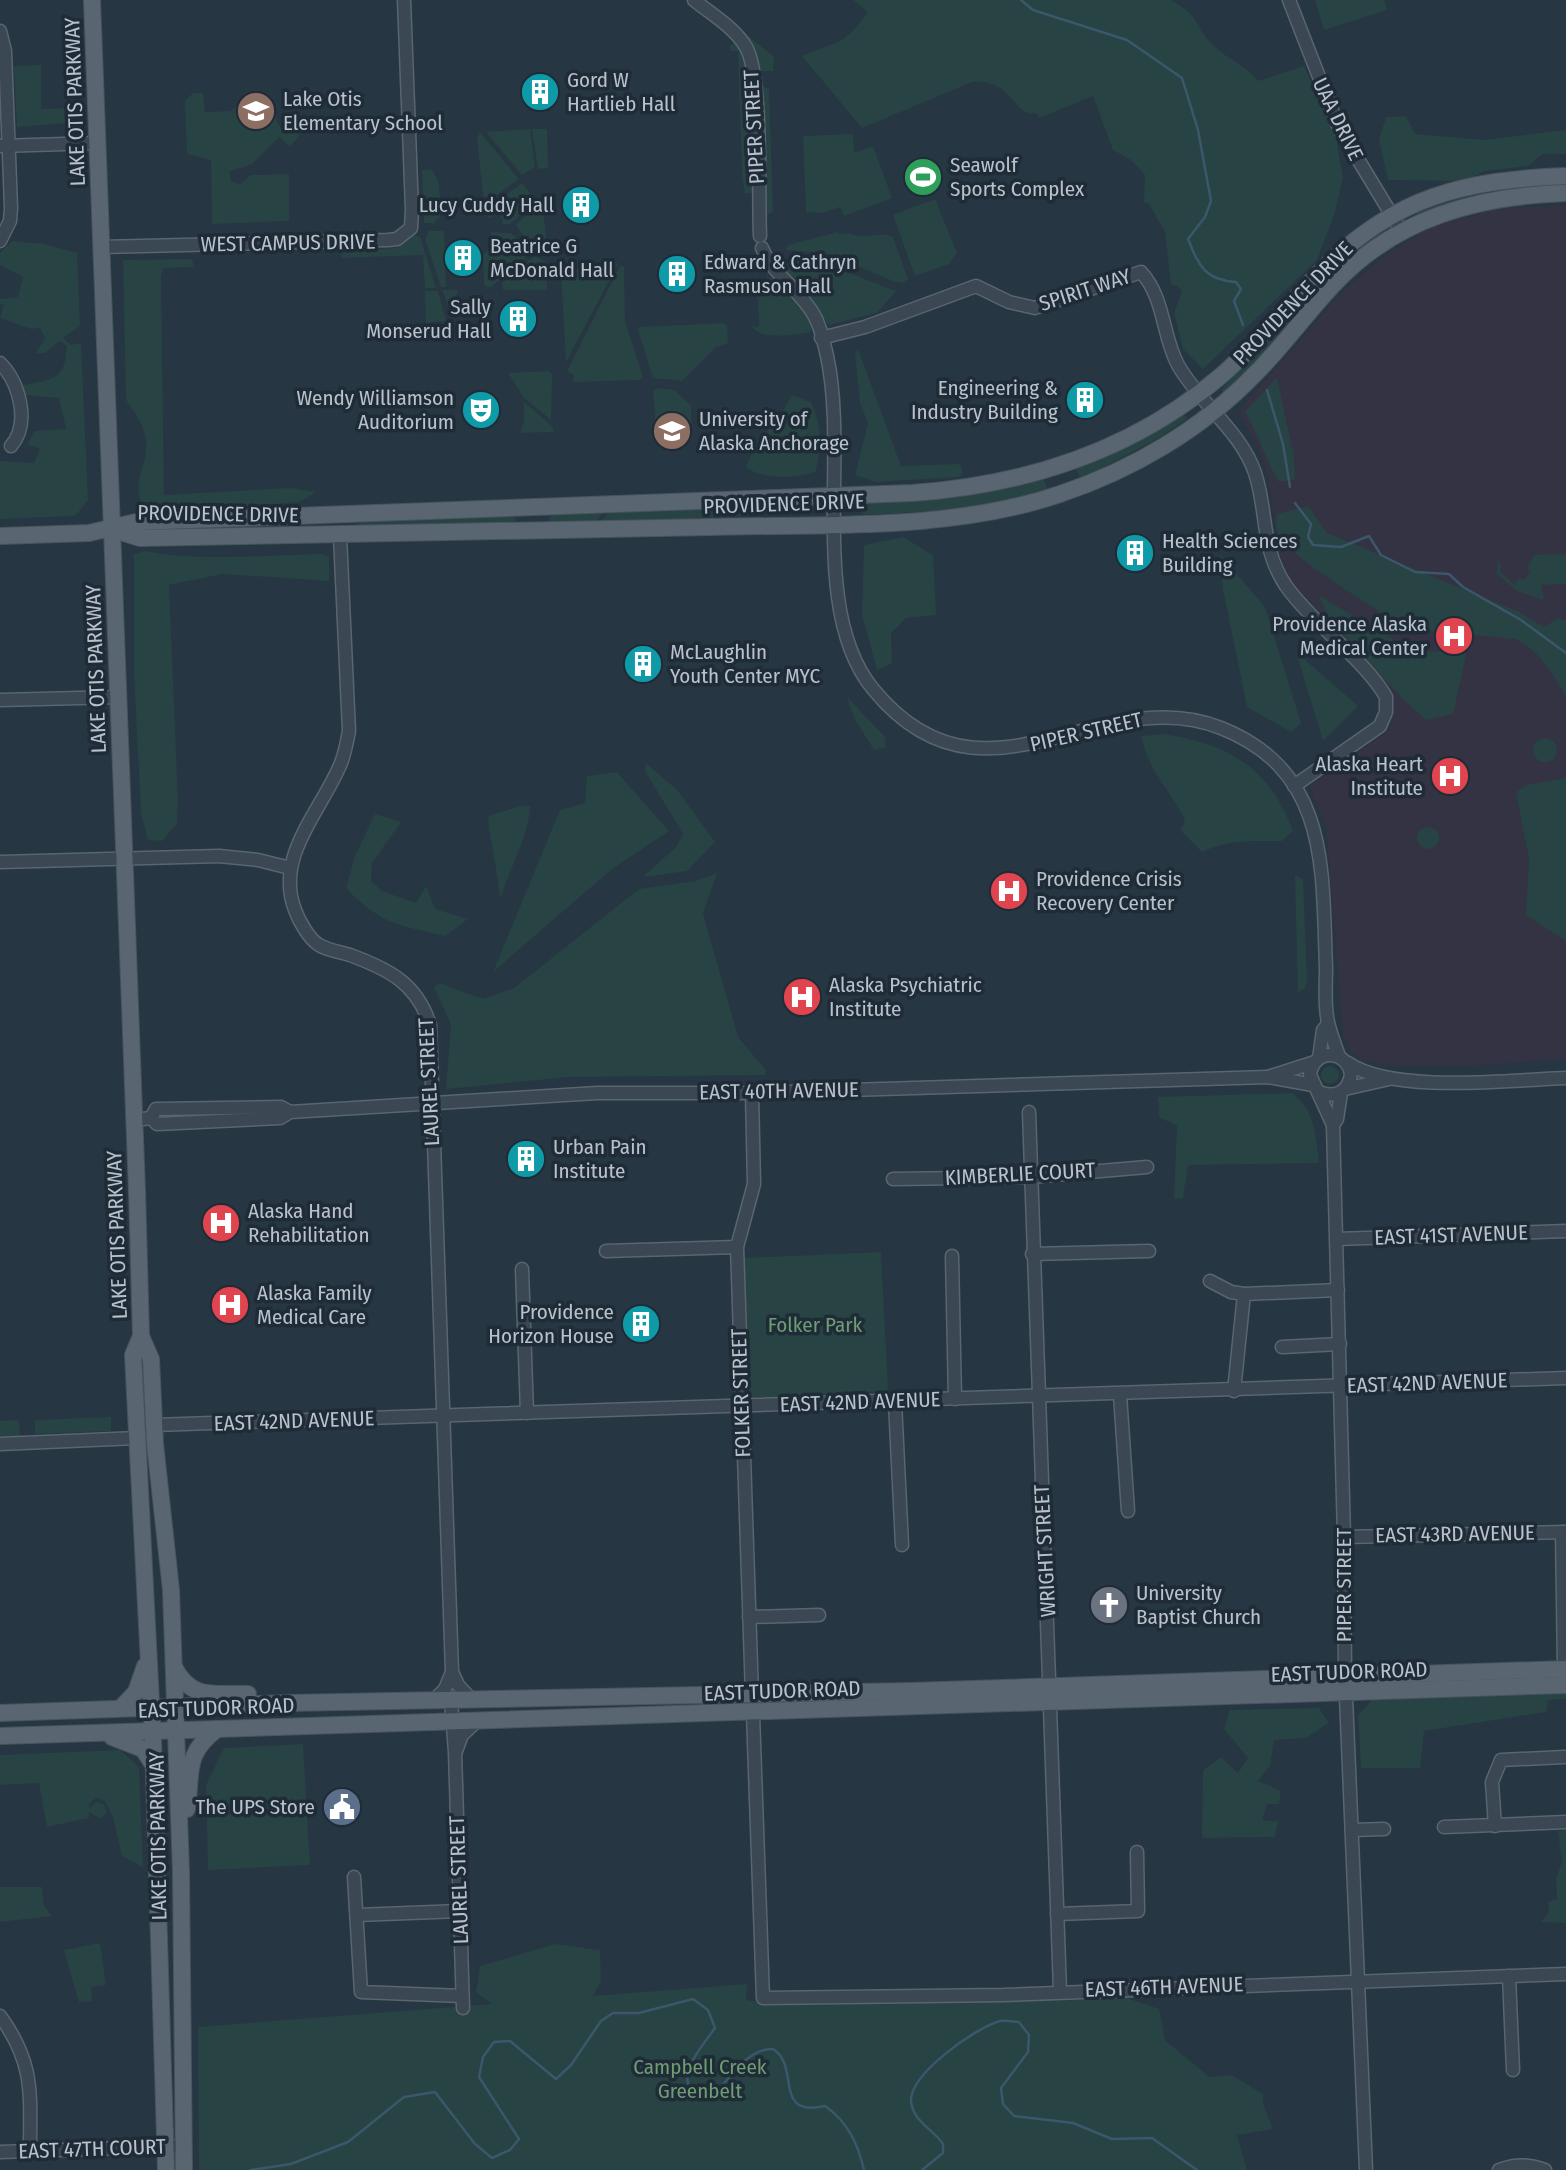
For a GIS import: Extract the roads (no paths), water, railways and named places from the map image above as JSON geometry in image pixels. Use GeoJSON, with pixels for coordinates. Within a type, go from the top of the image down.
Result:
{"type":"FeatureCollection","features":[{"type":"Feature","properties":{"kind":"main road","name":"LAKE OTIS PARKWAY"},"geometry":{"type":"LineString","coordinates":[[92,0],[125,859],[143,1119],[141,1336],[134,1355],[153,1731],[166,2170]]}},
{"type":"Feature","properties":{"kind":"main road","name":"PROVIDENCE DRIVE"},"geometry":{"type":"LineString","coordinates":[[111,529],[136,522],[835,497],[952,490],[1024,478],[1116,443],[1153,424],[1199,393],[1224,373],[1338,254],[1391,214],[1479,183],[1566,176]]}},
{"type":"Feature","properties":{"kind":"main road","name":"PROVIDENCE DRIVE"},"geometry":{"type":"LineString","coordinates":[[111,529],[140,538],[836,524],[965,516],[1058,495],[1098,481],[1155,452],[1212,411],[1254,375],[1337,281],[1365,256],[1402,232],[1437,215],[1479,202],[1566,193]]}},
{"type":"Feature","properties":{"kind":"main road"},"geometry":{"type":"LineString","coordinates":[[531,506],[533,532]]}},
{"type":"Feature","properties":{"kind":"main road"},"geometry":{"type":"LineString","coordinates":[[340,536],[342,527],[349,521],[391,512]]}},
{"type":"Feature","properties":{"kind":"main road"},"geometry":{"type":"LineString","coordinates":[[0,536],[89,533],[111,529]]}},
{"type":"Feature","properties":{"kind":"main road","name":"LAKE OTIS PARKWAY"},"geometry":{"type":"LineString","coordinates":[[141,1336],[151,1355],[160,1494],[170,1586],[180,1835],[184,2170]]}},
{"type":"Feature","properties":{"kind":"main road"},"geometry":{"type":"LineString","coordinates":[[134,1355],[142,1374],[144,1408],[155,1425]]}},
{"type":"Feature","properties":{"kind":"main road"},"geometry":{"type":"LineString","coordinates":[[137,1438],[147,1447],[150,1473],[160,1494]]}},
{"type":"Feature","properties":{"kind":"main road"},"geometry":{"type":"LineString","coordinates":[[121,1708],[139,1686],[149,1652]]}},
{"type":"Feature","properties":{"kind":"main road"},"geometry":{"type":"LineString","coordinates":[[174,1667],[186,1686],[197,1692],[247,1694],[288,1703]]}},
{"type":"Feature","properties":{"kind":"main road","name":"EAST TUDOR ROAD"},"geometry":{"type":"LineString","coordinates":[[0,1713],[288,1703],[752,1695],[1345,1674],[1565,1674]]}},
{"type":"Feature","properties":{"kind":"main road","name":"EAST TUDOR ROAD"},"geometry":{"type":"LineString","coordinates":[[0,1736],[1345,1694],[1565,1674]]}},
{"type":"Feature","properties":{"kind":"main road"},"geometry":{"type":"LineString","coordinates":[[753,1714],[759,1705],[798,1702],[804,1693]]}},
{"type":"Feature","properties":{"kind":"main road"},"geometry":{"type":"LineString","coordinates":[[707,1715],[714,1708],[740,1704],[752,1695]]}},
{"type":"Feature","properties":{"kind":"main road"},"geometry":{"type":"LineString","coordinates":[[180,1835],[187,1808],[193,1754],[201,1741],[217,1729]]}},
{"type":"Feature","properties":{"kind":"main road"},"geometry":{"type":"LineString","coordinates":[[94,1732],[138,1746],[154,1766]]}},
{"type":"Feature","properties":{"kind":"street","name":"WEST CAMPUS DRIVE"},"geometry":{"type":"LineString","coordinates":[[102,247],[365,241],[397,239],[404,235],[411,228],[412,210],[404,0]]}},
{"type":"Feature","properties":{"kind":"street","name":"PIPER STREET"},"geometry":{"type":"LineString","coordinates":[[694,0],[737,36],[751,63],[762,247],[815,317],[821,338],[832,393],[837,603],[851,655],[872,688],[909,724],[965,747],[1017,748],[1139,718],[1178,718],[1200,721],[1239,736],[1269,759],[1294,786],[1314,822],[1322,869],[1328,1024],[1351,1074],[1333,1125]]}},
{"type":"Feature","properties":{"kind":"street","name":"UAA DRIVE"},"geometry":{"type":"LineString","coordinates":[[1289,0],[1339,128],[1402,232]]}},
{"type":"Feature","properties":{"kind":"street"},"geometry":{"type":"LineString","coordinates":[[0,31],[5,51],[5,146],[10,220],[0,241]]}},
{"type":"Feature","properties":{"kind":"street"},"geometry":{"type":"LineString","coordinates":[[5,146],[97,143]]}},
{"type":"Feature","properties":{"kind":"street","name":"SPIRIT WAY"},"geometry":{"type":"LineString","coordinates":[[821,338],[877,323],[976,286],[999,298],[1035,308],[1141,272],[1156,298],[1177,363],[1199,393]]}},
{"type":"Feature","properties":{"kind":"street"},"geometry":{"type":"LineString","coordinates":[[0,363],[14,380],[20,404],[18,432],[11,446]]}},
{"type":"Feature","properties":{"kind":"street"},"geometry":{"type":"LineString","coordinates":[[1199,393],[1244,447],[1256,475],[1265,532],[1274,561],[1287,586],[1382,691],[1387,703],[1380,726],[1294,786]]}},
{"type":"Feature","properties":{"kind":"street","name":"LAUREL STREET"},"geometry":{"type":"LineString","coordinates":[[340,536],[349,731],[342,762],[295,852],[290,868],[295,910],[318,945],[397,975],[414,990],[430,1025],[452,1672]]}},
{"type":"Feature","properties":{"kind":"street"},"geometry":{"type":"LineString","coordinates":[[0,701],[118,697]]}},
{"type":"Feature","properties":{"kind":"street"},"geometry":{"type":"LineString","coordinates":[[0,862],[219,856],[258,860],[290,868]]}},
{"type":"Feature","properties":{"kind":"street","name":"PIPER STREET"},"geometry":{"type":"LineString","coordinates":[[1328,1024],[1323,1030],[1317,1060],[1310,1070],[1333,1125],[1341,1387],[1345,1694],[1366,2170]]}},
{"type":"Feature","properties":{"kind":"street"},"geometry":{"type":"LineString","coordinates":[[1317,1060],[1329,1054],[1356,1069],[1389,1079],[1497,1083],[1566,1078]]}},
{"type":"Feature","properties":{"kind":"street","name":"EAST 40TH AVENUE"},"geometry":{"type":"LineString","coordinates":[[1268,1077],[1317,1060]]}},
{"type":"Feature","properties":{"kind":"street","name":"EAST 40TH AVENUE"},"geometry":{"type":"LineString","coordinates":[[143,1119],[158,1124],[280,1118],[290,1112],[597,1093],[752,1093],[1268,1077],[1316,1089]]}},
{"type":"Feature","properties":{"kind":"street"},"geometry":{"type":"LineString","coordinates":[[1316,1089],[1330,1096],[1389,1079]]}},
{"type":"Feature","properties":{"kind":"street","name":"FOLKER STREET"},"geometry":{"type":"LineString","coordinates":[[752,1093],[754,1184],[737,1247],[752,1695]]}},
{"type":"Feature","properties":{"kind":"street","name":"WRIGHT STREET"},"geometry":{"type":"LineString","coordinates":[[1028,1112],[1037,1395],[1051,1685],[1060,1991]]}},
{"type":"Feature","properties":{"kind":"street","name":"KIMBERLIE COURT"},"geometry":{"type":"LineString","coordinates":[[893,1179],[1031,1177],[1147,1167]]}},
{"type":"Feature","properties":{"kind":"street","name":"EAST 41ST AVENUE"},"geometry":{"type":"LineString","coordinates":[[1337,1239],[1566,1231]]}},
{"type":"Feature","properties":{"kind":"street"},"geometry":{"type":"LineString","coordinates":[[606,1251],[737,1247]]}},
{"type":"Feature","properties":{"kind":"street"},"geometry":{"type":"LineString","coordinates":[[1032,1254],[1149,1251]]}},
{"type":"Feature","properties":{"kind":"street"},"geometry":{"type":"LineString","coordinates":[[952,1256],[955,1399]]}},
{"type":"Feature","properties":{"kind":"street"},"geometry":{"type":"LineString","coordinates":[[522,1269],[527,1413]]}},
{"type":"Feature","properties":{"kind":"street"},"geometry":{"type":"LineString","coordinates":[[1210,1281],[1231,1292],[1244,1294],[1338,1290]]}},
{"type":"Feature","properties":{"kind":"street"},"geometry":{"type":"LineString","coordinates":[[1234,1391],[1244,1294]]}},
{"type":"Feature","properties":{"kind":"street"},"geometry":{"type":"LineString","coordinates":[[1282,1347],[1340,1344]]}},
{"type":"Feature","properties":{"kind":"street","name":"EAST 42ND AVENUE"},"geometry":{"type":"LineString","coordinates":[[155,1425],[895,1402],[1037,1395],[1120,1395],[1566,1378]]}},
{"type":"Feature","properties":{"kind":"street"},"geometry":{"type":"LineString","coordinates":[[1120,1395],[1128,1511]]}},
{"type":"Feature","properties":{"kind":"street"},"geometry":{"type":"LineString","coordinates":[[895,1402],[902,1545]]}},
{"type":"Feature","properties":{"kind":"street"},"geometry":{"type":"LineString","coordinates":[[0,1444],[137,1438]]}},
{"type":"Feature","properties":{"kind":"street"},"geometry":{"type":"LineString","coordinates":[[1564,1532],[1565,1674]]}},
{"type":"Feature","properties":{"kind":"street","name":"EAST 43RD AVENUE"},"geometry":{"type":"LineString","coordinates":[[1344,1537],[1564,1532]]}},
{"type":"Feature","properties":{"kind":"street"},"geometry":{"type":"LineString","coordinates":[[749,1617],[819,1615]]}},
{"type":"Feature","properties":{"kind":"street"},"geometry":{"type":"LineString","coordinates":[[452,1672],[459,1687],[472,1700]]}},
{"type":"Feature","properties":{"kind":"street"},"geometry":{"type":"LineString","coordinates":[[433,1701],[445,1689],[452,1672]]}},
{"type":"Feature","properties":{"kind":"street","name":"LAUREL STREET"},"geometry":{"type":"LineString","coordinates":[[356,1915],[361,1992],[463,2002],[456,1752],[451,1722],[451,1700]]}},
{"type":"Feature","properties":{"kind":"street","name":"EAST 46TH AVENUE"},"geometry":{"type":"LineString","coordinates":[[753,1714],[763,1998],[1003,1994],[1566,1974]]}},
{"type":"Feature","properties":{"kind":"street"},"geometry":{"type":"LineString","coordinates":[[456,1752],[462,1735],[477,1721]]}},
{"type":"Feature","properties":{"kind":"street"},"geometry":{"type":"LineString","coordinates":[[1495,1826],[1492,1782],[1501,1760],[1564,1757]]}},
{"type":"Feature","properties":{"kind":"street"},"geometry":{"type":"LineString","coordinates":[[1444,1827],[1566,1822]]}},
{"type":"Feature","properties":{"kind":"street"},"geometry":{"type":"LineString","coordinates":[[1352,1830],[1384,1829]]}},
{"type":"Feature","properties":{"kind":"street"},"geometry":{"type":"LineString","coordinates":[[1057,1914],[1138,1911],[1137,1852]]}},
{"type":"Feature","properties":{"kind":"street"},"geometry":{"type":"LineString","coordinates":[[354,1877],[356,1915],[460,1911]]}},
{"type":"Feature","properties":{"kind":"street"},"geometry":{"type":"LineString","coordinates":[[1509,1976],[1513,2070]]}},
{"type":"Feature","properties":{"kind":"street"},"geometry":{"type":"LineString","coordinates":[[0,2015],[19,2041],[30,2083],[30,2150]]}},
{"type":"Feature","properties":{"kind":"street","name":"EAST 47TH COURT"},"geometry":{"type":"LineString","coordinates":[[0,2152],[184,2146]]}},
{"type":"Feature","properties":{"kind":"street"},"geometry":{"type":"LineString","coordinates":[[1499,2170],[1510,2165],[1545,2170]]}},
{"type":"Feature","properties":{"kind":"waterway"},"geometry":{"type":"LineString","coordinates":[[1021,0],[1033,10],[1127,40],[1182,78],[1198,130],[1211,201],[1205,217],[1188,239],[1204,270],[1217,278],[1236,282],[1241,289],[1234,301],[1243,325]]}},
{"type":"Feature","properties":{"kind":"waterway"},"geometry":{"type":"LineString","coordinates":[[1267,390],[1283,444],[1290,487]]}},
{"type":"Feature","properties":{"kind":"waterway"},"geometry":{"type":"LineString","coordinates":[[1295,503],[1311,524],[1308,537],[1313,545],[1341,547],[1369,536],[1381,555],[1415,572],[1449,574],[1463,587],[1521,620],[1566,653]]}},
{"type":"Feature","properties":{"kind":"waterway"},"geometry":{"type":"LineString","coordinates":[[251,2170],[291,2164],[348,2142],[404,2097],[435,2092],[475,2144],[492,2158],[510,2150],[519,2139],[479,2077],[483,2057],[494,2042],[510,2041],[556,2079],[571,2065],[601,2021],[613,2013],[639,2013],[693,1999],[708,2010],[715,2028],[689,2069],[687,2078],[690,2087],[712,2098],[746,2059],[764,2050],[773,2049],[781,2057],[793,2098],[798,2105],[809,2108],[825,2106],[833,2112],[846,2126],[859,2151],[864,2170]]}},
{"type":"Feature","properties":{"kind":"waterway"},"geometry":{"type":"LineString","coordinates":[[922,2170],[943,2153],[943,2144],[915,2114],[911,2101],[913,2090],[931,2066],[945,2054],[973,2034],[999,2021],[1019,2022],[1029,2035],[1028,2052],[1001,2088],[1003,2104],[1014,2116],[1073,2123],[1112,2139],[1152,2138],[1197,2170]]}},
{"type":"Feature","properties":{"kind":"place","name":"Gord W Hartlieb Hall"},"geometry":{"type":"Point","coordinates":[540,92]}},
{"type":"Feature","properties":{"kind":"place","name":"Lake Otis Elementary School"},"geometry":{"type":"Point","coordinates":[256,111]}},
{"type":"Feature","properties":{"kind":"place","name":"Seawolf Sports Complex"},"geometry":{"type":"Point","coordinates":[923,177]}},
{"type":"Feature","properties":{"kind":"place","name":"Lucy Cuddy Hall"},"geometry":{"type":"Point","coordinates":[581,205]}},
{"type":"Feature","properties":{"kind":"place","name":"Beatrice G McDonald Hall"},"geometry":{"type":"Point","coordinates":[463,258]}},
{"type":"Feature","properties":{"kind":"place","name":"Edward & Cathryn Rasmuson Hall"},"geometry":{"type":"Point","coordinates":[677,274]}},
{"type":"Feature","properties":{"kind":"place","name":"Sally Monserud Hall"},"geometry":{"type":"Point","coordinates":[518,319]}},
{"type":"Feature","properties":{"kind":"place","name":"Engineering & Industry Building"},"geometry":{"type":"Point","coordinates":[1085,400]}},
{"type":"Feature","properties":{"kind":"place","name":"Wendy Williamson Auditorium"},"geometry":{"type":"Point","coordinates":[481,410]}},
{"type":"Feature","properties":{"kind":"place","name":"University of Alaska Anchorage"},"geometry":{"type":"Point","coordinates":[672,431]}},
{"type":"Feature","properties":{"kind":"place","name":"Health Sciences Building"},"geometry":{"type":"Point","coordinates":[1135,553]}},
{"type":"Feature","properties":{"kind":"place","name":"Providence Alaska Medical Center"},"geometry":{"type":"Point","coordinates":[1454,636]}},
{"type":"Feature","properties":{"kind":"place","name":"McLaughlin Youth Center MYC"},"geometry":{"type":"Point","coordinates":[643,664]}},
{"type":"Feature","properties":{"kind":"place","name":"Alaska Heart Institute"},"geometry":{"type":"Point","coordinates":[1450,776]}},
{"type":"Feature","properties":{"kind":"place","name":"Providence Crisis Recovery Center"},"geometry":{"type":"Point","coordinates":[1009,891]}},
{"type":"Feature","properties":{"kind":"place","name":"Alaska Psychiatric Institute"},"geometry":{"type":"Point","coordinates":[802,997]}},
{"type":"Feature","properties":{"kind":"place","name":"Urban Pain Institute"},"geometry":{"type":"Point","coordinates":[526,1159]}},
{"type":"Feature","properties":{"kind":"place","name":"Alaska Hand Rehabilitation"},"geometry":{"type":"Point","coordinates":[221,1223]}},
{"type":"Feature","properties":{"kind":"place","name":"Alaska Family Medical Care"},"geometry":{"type":"Point","coordinates":[230,1305]}},
{"type":"Feature","properties":{"kind":"place","name":"Providence Horizon House"},"geometry":{"type":"Point","coordinates":[641,1324]}},
{"type":"Feature","properties":{"kind":"place","name":"University Baptist Church"},"geometry":{"type":"Point","coordinates":[1109,1605]}},
{"type":"Feature","properties":{"kind":"place","name":"The UPS Store"},"geometry":{"type":"Point","coordinates":[342,1807]}},
{"type":"Feature","properties":{"kind":"park label","name":"Folker Park"},"geometry":{"type":"Point","coordinates":[815,1325]}},
{"type":"Feature","properties":{"kind":"park label","name":"Campbell Creek Greenbelt"},"geometry":{"type":"Point","coordinates":[700,2079]}}]}
